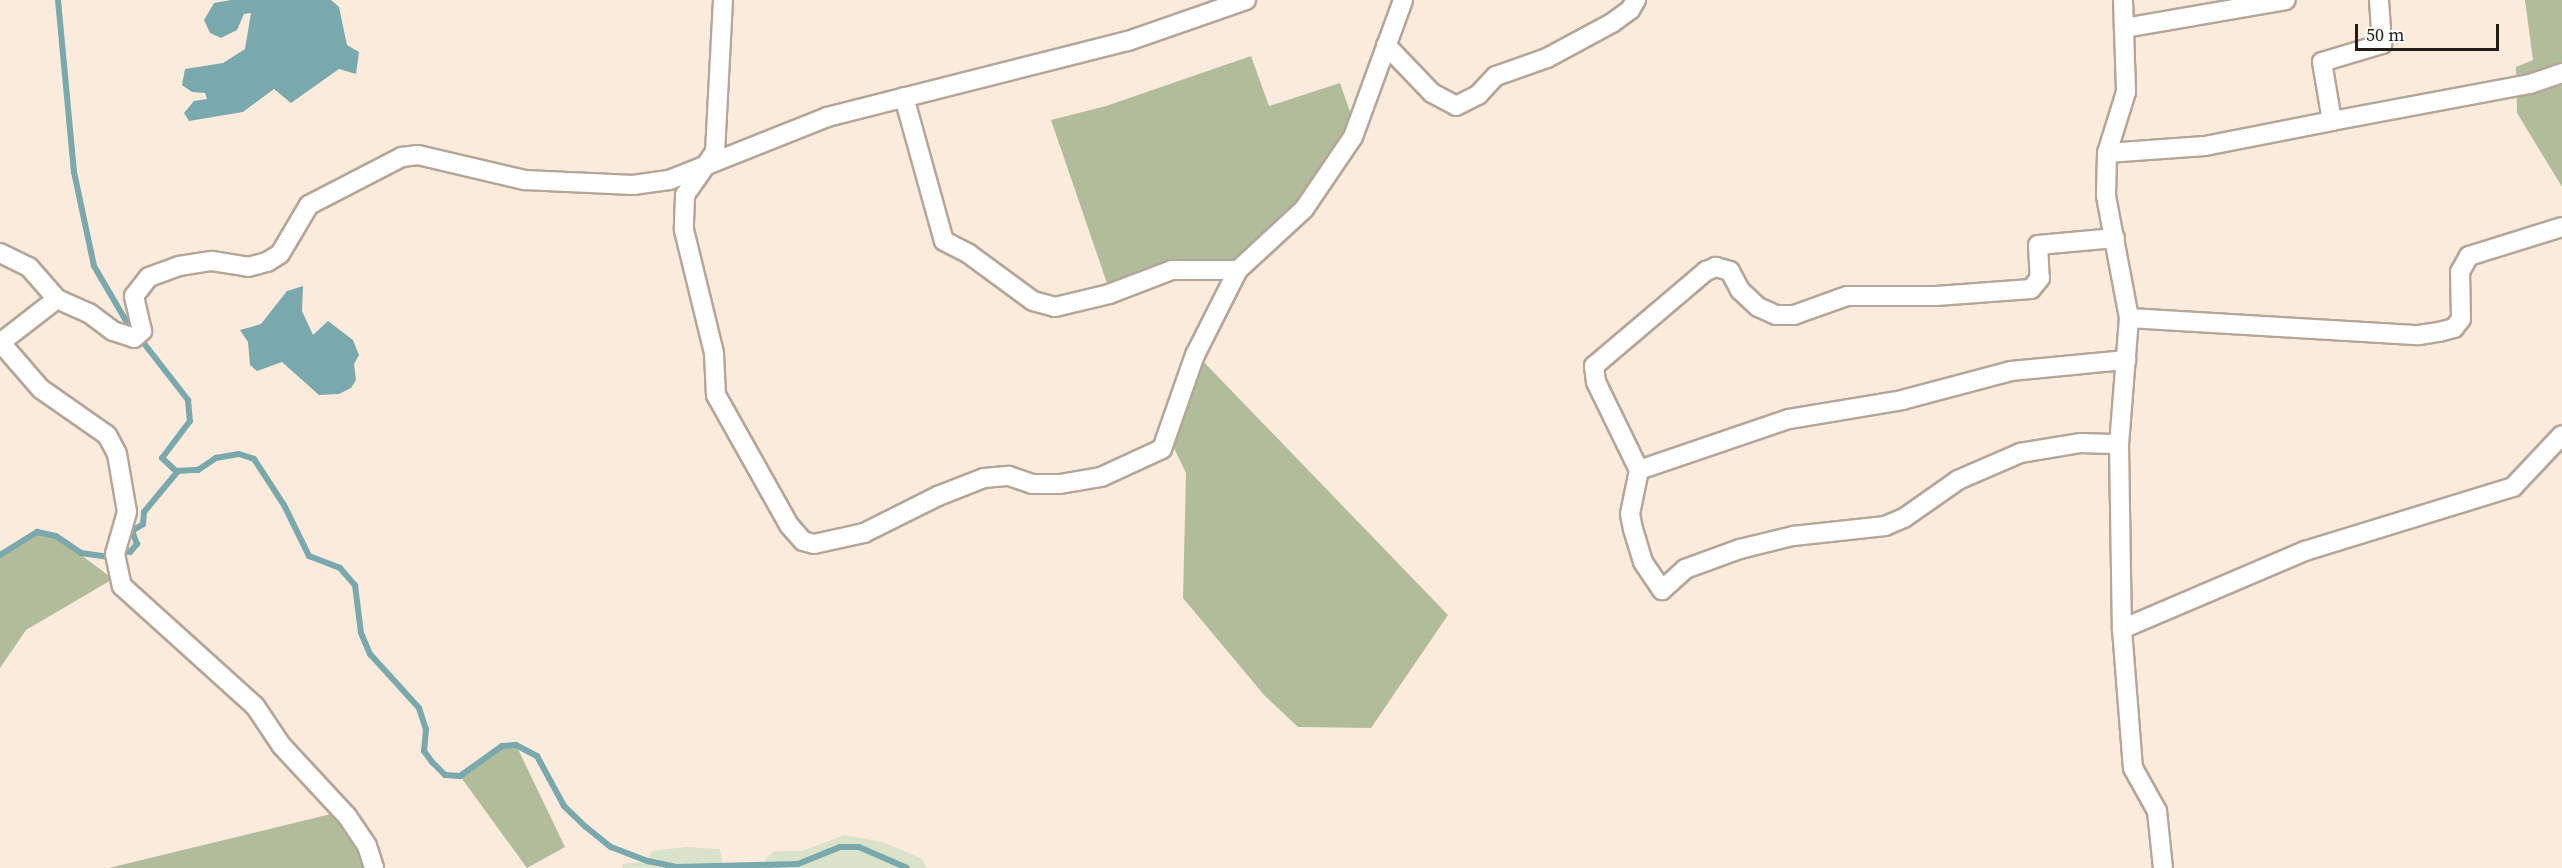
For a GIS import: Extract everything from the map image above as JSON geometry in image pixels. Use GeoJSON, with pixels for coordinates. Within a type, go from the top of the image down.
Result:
{"type":"FeatureCollection","features":[{"type":"Feature","properties":{"kind":"street"},"geometry":{"type":"LineString","coordinates":[[723,0],[715,152],[706,169],[689,184],[683,210],[692,272],[714,353],[713,385],[784,517],[803,541],[814,544],[864,533],[938,496],[984,478],[1009,476],[1032,484],[1060,484],[1101,477],[1153,456],[1162,449],[1195,355],[1238,270],[1304,209],[1331,174],[1357,128],[1403,0]]}},
{"type":"Feature","properties":{"kind":"street"},"geometry":{"type":"LineString","coordinates":[[0,252],[29,267],[57,299],[129,339],[138,337],[142,331],[134,296],[149,277],[179,266],[212,261],[248,267],[267,262],[280,254],[309,205],[402,157],[418,155],[525,180],[633,185],[669,180],[706,169],[827,117],[1128,41],[1246,0]]}},
{"type":"Feature","properties":{"kind":"street"},"geometry":{"type":"LineString","coordinates":[[1386,45],[1432,93],[1456,106],[1478,95],[1496,76],[1547,58],[1612,23],[1630,10],[1636,0]]}},
{"type":"Feature","properties":{"kind":"street"},"geometry":{"type":"LineString","coordinates":[[2123,0],[2126,92],[2107,153],[2106,196],[2129,318],[2119,444],[2122,629],[2133,768],[2157,811],[2163,868]]}},
{"type":"Feature","properties":{"kind":"street"},"geometry":{"type":"LineString","coordinates":[[2124,28],[2286,0]]}},
{"type":"Feature","properties":{"kind":"street"},"geometry":{"type":"LineString","coordinates":[[2332,121],[2322,62],[2382,44],[2379,0]]}},
{"type":"Feature","properties":{"kind":"street"},"geometry":{"type":"LineString","coordinates":[[2107,153],[2205,146],[2530,84],[2562,73]]}},
{"type":"Feature","properties":{"kind":"street"},"geometry":{"type":"LineString","coordinates":[[904,98],[944,242],[969,254],[1033,301],[1055,307],[1109,294],[1172,270],[1238,270]]}},
{"type":"Feature","properties":{"kind":"street"},"geometry":{"type":"LineString","coordinates":[[2129,318],[2419,335],[2439,332],[2454,328],[2461,319],[2460,272],[2469,256],[2562,227]]}},
{"type":"Feature","properties":{"kind":"street"},"geometry":{"type":"LineString","coordinates":[[2115,238],[2038,245],[2040,278],[2031,290],[1936,296],[1847,296],[1794,315],[1776,315],[1758,307],[1723,266],[1706,271],[1594,366],[1596,382],[1639,470],[1630,514],[1643,562],[1662,590],[1685,569],[1740,549],[1793,536],[1885,526],[1904,518],[1958,480],[2020,453],[2081,443],[2119,444]]}},
{"type":"Feature","properties":{"kind":"street"},"geometry":{"type":"LineString","coordinates":[[57,299],[0,343],[41,389],[107,435],[117,454],[127,512],[115,554],[122,586],[255,706],[281,745],[347,816],[367,846],[374,868]]}},
{"type":"Feature","properties":{"kind":"street"},"geometry":{"type":"LineString","coordinates":[[1639,470],[1789,419],[1902,400],[2011,371],[2126,360]]}},
{"type":"Feature","properties":{"kind":"street"},"geometry":{"type":"LineString","coordinates":[[2122,629],[2305,552],[2513,487],[2562,435]]}},
{"type":"Feature","properties":{"kind":"green space"},"geometry":{"type":"Polygon","coordinates":[[[2525,0],[2562,0],[2562,187],[2517,113],[2516,67],[2533,60],[2525,0]]]}},
{"type":"Feature","properties":{"kind":"green space"},"geometry":{"type":"Polygon","coordinates":[[[1251,56],[1269,106],[1340,83],[1356,129],[1305,206],[1247,263],[1110,292],[1051,120],[1106,106],[1251,56]]]}},
{"type":"Feature","properties":{"kind":"green space"},"geometry":{"type":"Polygon","coordinates":[[[1198,356],[1448,615],[1371,728],[1298,727],[1264,695],[1183,598],[1186,473],[1171,442],[1198,356]]]}},
{"type":"Feature","properties":{"kind":"green space"},"geometry":{"type":"Polygon","coordinates":[[[37,532],[56,536],[113,579],[26,630],[0,668],[0,555],[37,532]]]}},
{"type":"Feature","properties":{"kind":"green space"},"geometry":{"type":"Polygon","coordinates":[[[516,745],[565,847],[527,868],[460,776],[502,746],[516,745]]]}},
{"type":"Feature","properties":{"kind":"green space"},"geometry":{"type":"Polygon","coordinates":[[[335,813],[358,832],[368,868],[109,868],[335,813]]]}},
{"type":"Feature","properties":{"kind":"green space"},"geometry":{"type":"Polygon","coordinates":[[[845,835],[882,842],[921,858],[927,868],[757,868],[774,851],[802,851],[845,835]]]}},
{"type":"Feature","properties":{"kind":"green space"},"geometry":{"type":"Polygon","coordinates":[[[686,847],[720,849],[723,866],[623,868],[622,864],[648,861],[651,851],[686,847]]]}},
{"type":"Feature","properties":{"kind":"water"},"geometry":{"type":"Polygon","coordinates":[[[231,0],[331,0],[339,7],[347,45],[359,52],[356,74],[339,69],[291,103],[274,89],[243,112],[189,121],[184,113],[194,101],[207,99],[205,93],[192,92],[182,85],[185,69],[223,63],[245,49],[251,13],[244,14],[237,30],[221,38],[210,33],[204,20],[214,3],[231,0]]]}},
{"type":"Feature","properties":{"kind":"water"},"geometry":{"type":"Polygon","coordinates":[[[303,286],[302,311],[313,335],[328,321],[353,340],[359,355],[354,364],[356,380],[351,388],[339,394],[319,395],[282,362],[257,371],[250,365],[248,342],[240,330],[261,324],[287,291],[303,286]]]}},
{"type":"Feature","properties":{"kind":"waterway"},"geometry":{"type":"LineString","coordinates":[[58,0],[74,172],[94,266],[125,319],[188,400],[190,421],[162,458],[176,471],[198,470],[216,458],[239,454],[254,459],[284,505],[309,556],[340,568],[355,585],[361,633],[370,654],[419,708],[426,729],[424,751],[432,762],[445,775],[460,776],[502,746],[516,745],[537,756],[564,806],[586,827],[611,847],[648,861],[677,867],[798,864],[840,847],[859,847],[907,868]]}},
{"type":"Feature","properties":{"kind":"waterway"},"geometry":{"type":"LineString","coordinates":[[0,555],[37,532],[56,536],[81,553],[111,557],[118,551],[130,552],[137,544],[132,531],[143,524],[144,512],[178,471]]}}]}
